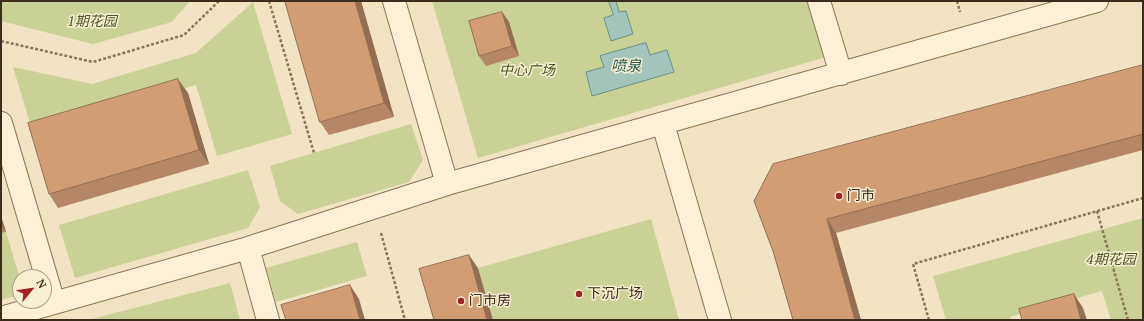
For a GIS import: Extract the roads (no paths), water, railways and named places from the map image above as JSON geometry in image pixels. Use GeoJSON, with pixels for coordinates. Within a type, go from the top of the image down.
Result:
{"type":"FeatureCollection","features":[{"type":"Feature","properties":{"kind":"street"},"geometry":{"type":"LineString","coordinates":[[394,1],[447,184]]}},
{"type":"Feature","properties":{"kind":"street"},"geometry":{"type":"LineString","coordinates":[[819,1],[841,74]]}},
{"type":"Feature","properties":{"kind":"street"},"geometry":{"type":"LineString","coordinates":[[1,318],[248,248],[447,184],[1097,1]]}},
{"type":"Feature","properties":{"kind":"street"},"geometry":{"type":"LineString","coordinates":[[1,123],[54,303]]}},
{"type":"Feature","properties":{"kind":"street"},"geometry":{"type":"LineString","coordinates":[[663,124],[720,320]]}},
{"type":"Feature","properties":{"kind":"street"},"geometry":{"type":"LineString","coordinates":[[248,248],[268,320]]}},
{"type":"Feature","properties":{"kind":"water"},"geometry":{"type":"Polygon","coordinates":[[[609,1],[616,1],[619,12],[626,11],[633,34],[611,41],[604,18],[613,15],[609,1]]]}},
{"type":"Feature","properties":{"kind":"water","name":"喷泉"},"geometry":{"type":"Polygon","coordinates":[[[646,43],[650,55],[667,50],[674,72],[592,96],[586,72],[604,67],[600,56],[646,43]]]}},
{"type":"Feature","properties":{"kind":"place","name":"门市"},"geometry":{"type":"Point","coordinates":[839,196]}},
{"type":"Feature","properties":{"kind":"place","name":"下沉广场"},"geometry":{"type":"Point","coordinates":[579,294]}},
{"type":"Feature","properties":{"kind":"place","name":"门市房"},"geometry":{"type":"Point","coordinates":[461,301]}},
{"type":"Feature","properties":{"kind":"park label","name":"1期花园"},"geometry":{"type":"Point","coordinates":[92,22]}},
{"type":"Feature","properties":{"kind":"park label","name":"中心广场"},"geometry":{"type":"Point","coordinates":[527,71]}},
{"type":"Feature","properties":{"kind":"park label","name":"4期花园"},"geometry":{"type":"Point","coordinates":[1111,260]}}]}
